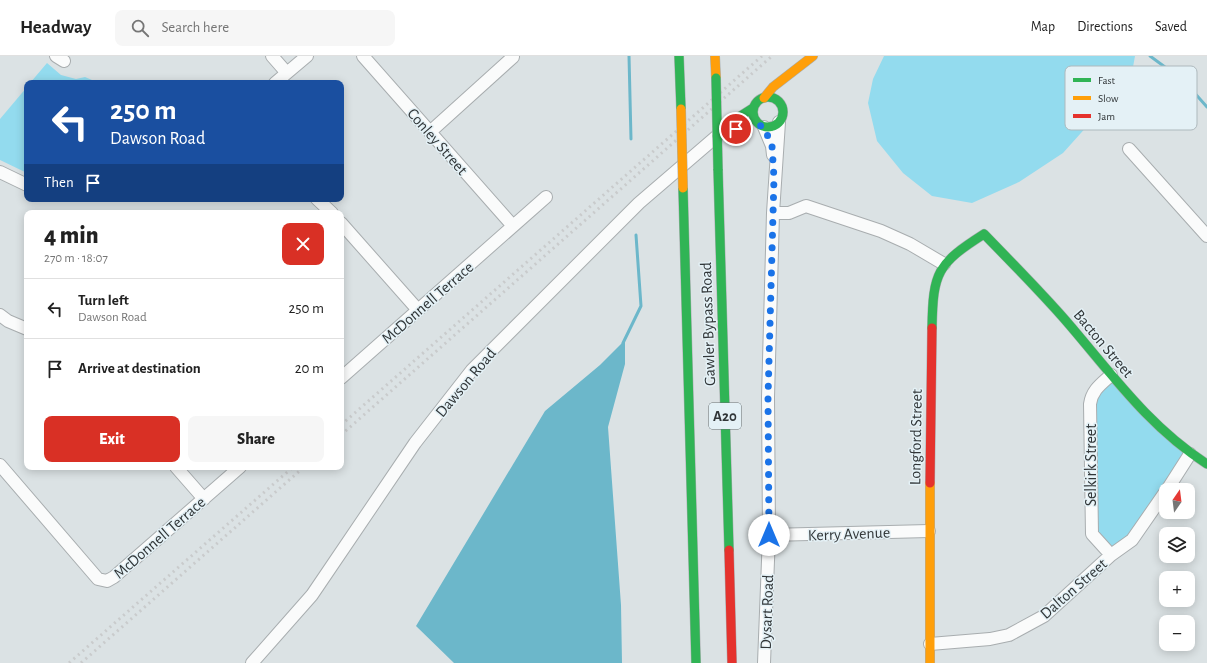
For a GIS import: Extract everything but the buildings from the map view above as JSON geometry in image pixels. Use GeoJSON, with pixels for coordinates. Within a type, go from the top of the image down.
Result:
{"type":"FeatureCollection","features":[{"type":"Feature","properties":{"kind":"main road","name":"Gawler Bypass Road"},"geometry":{"type":"LineString","coordinates":[[679,56],[696,663]]}},
{"type":"Feature","properties":{"kind":"main road","name":"Gawler Bypass Road"},"geometry":{"type":"LineString","coordinates":[[715,56],[732,663]]}},
{"type":"Feature","properties":{"kind":"main road"},"geometry":{"type":"LineString","coordinates":[[780,104],[792,78],[815,56]]}},
{"type":"Feature","properties":{"kind":"main road"},"geometry":{"type":"LineString","coordinates":[[764,98],[774,99],[780,104],[783,114],[775,126],[762,126],[754,119],[753,108],[758,101],[764,98],[773,87],[815,56]]}},
{"type":"Feature","properties":{"kind":"main road","name":"Dawson Road"},"geometry":{"type":"LineString","coordinates":[[717,136],[728,124],[753,108]]}},
{"type":"Feature","properties":{"kind":"main road","name":"Dawson Road"},"geometry":{"type":"LineString","coordinates":[[717,136],[743,127],[762,126]]}},
{"type":"Feature","properties":{"kind":"main road","name":"Longford Street"},"geometry":{"type":"LineString","coordinates":[[930,663],[929,531],[933,294],[937,276],[947,259],[984,234]]}},
{"type":"Feature","properties":{"kind":"main road","name":"Bacton Street"},"geometry":{"type":"LineString","coordinates":[[984,234],[1068,322],[1110,375],[1168,437],[1190,454],[1207,464]]}},
{"type":"Feature","properties":{"kind":"street"},"geometry":{"type":"LineString","coordinates":[[272,56],[286,72]]}},
{"type":"Feature","properties":{"kind":"street"},"geometry":{"type":"LineString","coordinates":[[278,80],[307,56]]}},
{"type":"Feature","properties":{"kind":"street","name":"Conley Street"},"geometry":{"type":"LineString","coordinates":[[363,56],[513,226]]}},
{"type":"Feature","properties":{"kind":"street"},"geometry":{"type":"LineString","coordinates":[[430,132],[513,57]]}},
{"type":"Feature","properties":{"kind":"street","name":"Dysart Road"},"geometry":{"type":"LineString","coordinates":[[764,663],[769,535],[768,397],[773,213],[774,178],[779,122]]}},
{"type":"Feature","properties":{"kind":"street","name":"Dysart Road"},"geometry":{"type":"LineString","coordinates":[[762,126],[772,146],[774,178]]}},
{"type":"Feature","properties":{"kind":"street","name":"Dawson Road"},"geometry":{"type":"LineString","coordinates":[[252,663],[312,595],[415,443],[472,370],[639,202],[717,136]]}},
{"type":"Feature","properties":{"kind":"street"},"geometry":{"type":"LineString","coordinates":[[1129,149],[1207,236]]}},
{"type":"Feature","properties":{"kind":"street"},"geometry":{"type":"LineString","coordinates":[[0,172],[24,184]]}},
{"type":"Feature","properties":{"kind":"street","name":"McDonnell Terrace"},"geometry":{"type":"LineString","coordinates":[[344,375],[546,197]]}},
{"type":"Feature","properties":{"kind":"street"},"geometry":{"type":"LineString","coordinates":[[320,202],[327,210]]}},
{"type":"Feature","properties":{"kind":"street"},"geometry":{"type":"LineString","coordinates":[[773,213],[789,213],[806,206],[880,231],[910,244],[944,264]]}},
{"type":"Feature","properties":{"kind":"street"},"geometry":{"type":"LineString","coordinates":[[344,226],[418,310]]}},
{"type":"Feature","properties":{"kind":"street"},"geometry":{"type":"LineString","coordinates":[[0,315],[8,321],[24,328]]}},
{"type":"Feature","properties":{"kind":"street","name":"Selkirk Street"},"geometry":{"type":"LineString","coordinates":[[1110,375],[1091,394],[1090,420],[1092,534],[1111,555]]}},
{"type":"Feature","properties":{"kind":"street","name":"Dalton Street"},"geometry":{"type":"LineString","coordinates":[[1171,483],[1190,454]]}},
{"type":"Feature","properties":{"kind":"street","name":"McDonnell Terrace"},"geometry":{"type":"LineString","coordinates":[[0,465],[98,579],[104,581],[114,577],[237,470]]}},
{"type":"Feature","properties":{"kind":"street"},"geometry":{"type":"LineString","coordinates":[[179,470],[204,499]]}},
{"type":"Feature","properties":{"kind":"street","name":"Dalton Street"},"geometry":{"type":"LineString","coordinates":[[930,644],[990,639],[1009,635],[1044,616],[1111,555],[1132,540],[1159,501]]}},
{"type":"Feature","properties":{"kind":"street","name":"Kerry Avenue"},"geometry":{"type":"LineString","coordinates":[[769,535],[929,531]]}},
{"type":"Feature","properties":{"kind":"shaded area"},"geometry":{"type":"Polygon","coordinates":[[[884,56],[1135,56],[1133,66],[1065,66],[1065,130],[1084,130],[1063,153],[1019,182],[972,203],[932,196],[903,173],[877,141],[868,103],[873,79],[884,56]]]}},
{"type":"Feature","properties":{"kind":"shaded area"},"geometry":{"type":"Polygon","coordinates":[[[47,63],[61,75],[76,79],[85,77],[92,80],[33,80],[47,63]]]}},
{"type":"Feature","properties":{"kind":"shaded area"},"geometry":{"type":"Polygon","coordinates":[[[24,91],[24,172],[0,160],[0,119],[24,91]]]}},
{"type":"Feature","properties":{"kind":"shaded area"},"geometry":{"type":"Polygon","coordinates":[[[625,340],[625,364],[608,427],[621,605],[622,663],[454,663],[416,626],[545,411],[600,365],[625,340]]]}},
{"type":"Feature","properties":{"kind":"shaded area"},"geometry":{"type":"Polygon","coordinates":[[[1111,375],[1190,454],[1171,483],[1159,483],[1159,499],[1111,555],[1096,540],[1095,389],[1111,375]]]}},
{"type":"Feature","properties":{"kind":"waterway"},"geometry":{"type":"LineString","coordinates":[[629,56],[631,139]]}},
{"type":"Feature","properties":{"kind":"waterway"},"geometry":{"type":"LineString","coordinates":[[1150,56],[1164,66]]}},
{"type":"Feature","properties":{"kind":"waterway"},"geometry":{"type":"LineString","coordinates":[[1197,96],[1207,107]]}},
{"type":"Feature","properties":{"kind":"waterway"},"geometry":{"type":"LineString","coordinates":[[623,343],[641,306],[636,235]]}},
{"type":"Feature","properties":{"kind":"railway"},"geometry":{"type":"LineString","coordinates":[[344,422],[762,56]]}},
{"type":"Feature","properties":{"kind":"railway"},"geometry":{"type":"LineString","coordinates":[[344,432],[772,56]]}},
{"type":"Feature","properties":{"kind":"railway"},"geometry":{"type":"LineString","coordinates":[[69,663],[290,470]]}},
{"type":"Feature","properties":{"kind":"railway"},"geometry":{"type":"LineString","coordinates":[[81,663],[301,470]]}},
{"type":"Feature","properties":{"kind":"traffic: fast"},"geometry":{"type":"LineString","coordinates":[[679,56],[681,109]]}},
{"type":"Feature","properties":{"kind":"traffic: fast"},"geometry":{"type":"LineString","coordinates":[[716,78],[718,169]]}},
{"type":"Feature","properties":{"kind":"traffic: fast"},"geometry":{"type":"LineString","coordinates":[[768,97],[774,98],[782,106],[783,112],[782,118],[774,126],[768,127],[762,126],[754,118],[753,112],[754,106],[762,98],[768,97]]}},
{"type":"Feature","properties":{"kind":"traffic: fast"},"geometry":{"type":"LineString","coordinates":[[717,136],[728,124],[753,108]]}},
{"type":"Feature","properties":{"kind":"traffic: fast"},"geometry":{"type":"LineString","coordinates":[[718,169],[729,550]]}},
{"type":"Feature","properties":{"kind":"traffic: fast"},"geometry":{"type":"LineString","coordinates":[[683,188],[696,663]]}},
{"type":"Feature","properties":{"kind":"traffic: fast"},"geometry":{"type":"LineString","coordinates":[[932,328],[934,294],[936,282],[941,271],[956,253],[984,234],[1067,322],[1115,380],[1149,416],[1186,449],[1207,464]]}},
{"type":"Feature","properties":{"kind":"traffic: slow"},"geometry":{"type":"LineString","coordinates":[[715,56],[716,78]]}},
{"type":"Feature","properties":{"kind":"traffic: slow"},"geometry":{"type":"LineString","coordinates":[[764,98],[773,87],[813,56]]}},
{"type":"Feature","properties":{"kind":"traffic: slow"},"geometry":{"type":"LineString","coordinates":[[681,109],[683,188]]}},
{"type":"Feature","properties":{"kind":"traffic: slow"},"geometry":{"type":"LineString","coordinates":[[930,483],[930,663]]}},
{"type":"Feature","properties":{"kind":"traffic: jam"},"geometry":{"type":"LineString","coordinates":[[930,483],[932,328]]}},
{"type":"Feature","properties":{"kind":"traffic: jam"},"geometry":{"type":"LineString","coordinates":[[729,550],[732,663]]}},
{"type":"Feature","properties":{"kind":"route"},"geometry":{"type":"LineString","coordinates":[[736,129],[745,126],[760,125],[766,130],[772,146],[774,178],[768,397],[769,535]]}}]}
